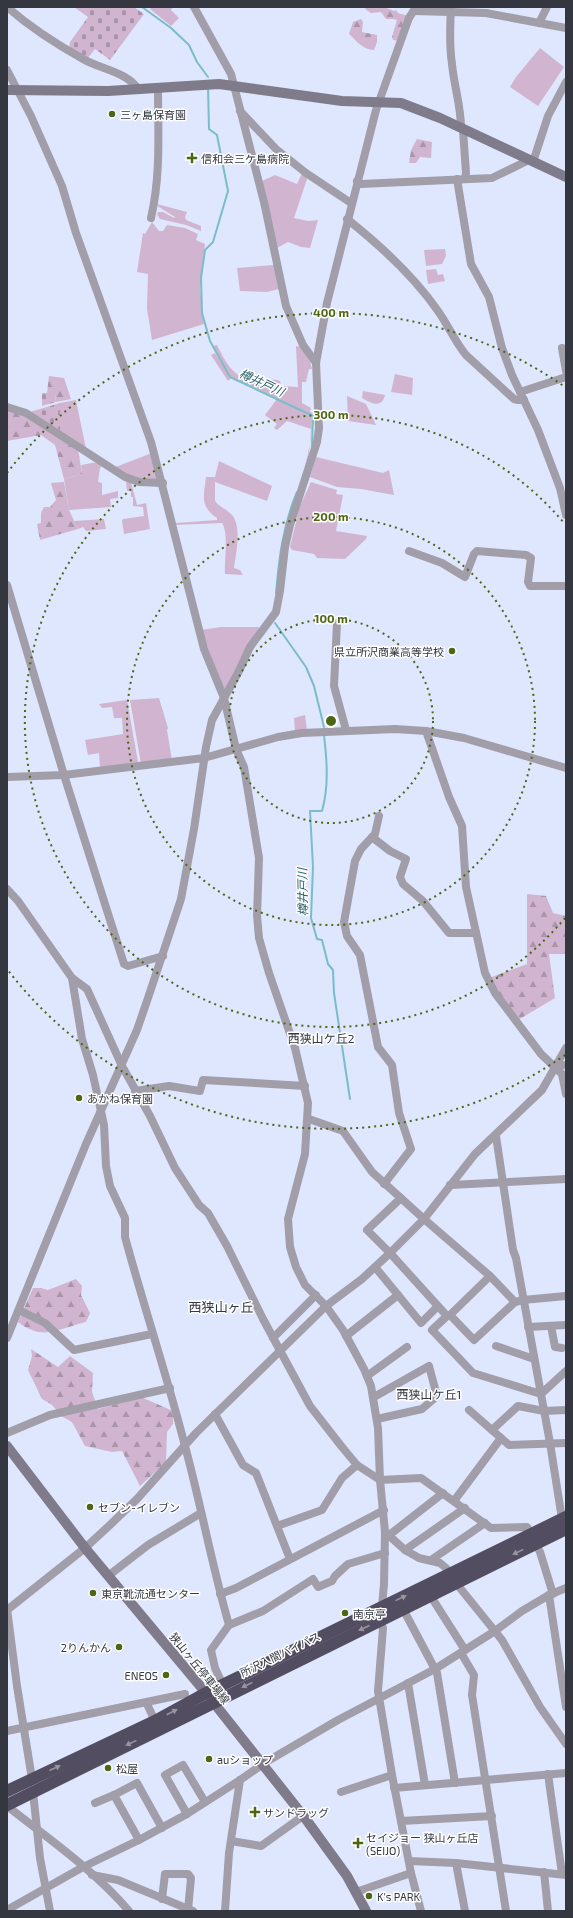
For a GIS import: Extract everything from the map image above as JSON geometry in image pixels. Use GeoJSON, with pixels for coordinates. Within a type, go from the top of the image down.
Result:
{"type":"FeatureCollection","features":[{"type":"Feature","properties":{"kind":"highway","name":"所沢入間バイパス"},"geometry":{"type":"LineString","coordinates":[[7,1805],[382,1607],[452,1578],[534,1538],[565,1527]]}},
{"type":"Feature","properties":{"kind":"highway","name":"所沢入間バイパス"},"geometry":{"type":"LineString","coordinates":[[7,1792],[155,1721],[210,1698],[379,1621],[430,1595],[452,1578]]}},
{"type":"Feature","properties":{"kind":"main road"},"geometry":{"type":"LineString","coordinates":[[12,90],[108,91],[205,84],[234,84],[342,101],[379,102],[408,105],[566,177]]}},
{"type":"Feature","properties":{"kind":"main road","name":"狭山ヶ丘停車場線"},"geometry":{"type":"LineString","coordinates":[[7,1446],[85,1548],[210,1698],[303,1816],[347,1876],[366,1911]]}},
{"type":"Feature","properties":{"kind":"street"},"geometry":{"type":"LineString","coordinates":[[7,7],[24,22],[84,59],[133,81],[138,89]]}},
{"type":"Feature","properties":{"kind":"street"},"geometry":{"type":"LineString","coordinates":[[194,7],[222,56],[234,84],[239,111],[264,202],[286,306],[303,345],[316,363]]}},
{"type":"Feature","properties":{"kind":"street"},"geometry":{"type":"LineString","coordinates":[[539,23],[547,7]]}},
{"type":"Feature","properties":{"kind":"street"},"geometry":{"type":"LineString","coordinates":[[7,1338],[101,1110],[137,1030],[163,956],[181,899],[186,875],[204,758],[212,720],[255,640],[276,612],[280,591],[283,557],[290,525],[317,442],[318,421],[316,363],[327,304],[351,203],[379,102],[409,18],[415,9],[451,9],[493,14],[566,28]]}},
{"type":"Feature","properties":{"kind":"street"},"geometry":{"type":"LineString","coordinates":[[451,9],[450,37],[452,64],[461,110],[466,173],[461,179],[471,264],[489,297],[502,348],[538,430],[560,488],[566,515]]}},
{"type":"Feature","properties":{"kind":"street"},"geometry":{"type":"LineString","coordinates":[[7,70],[12,90],[62,186],[76,232],[151,442],[163,483],[204,649],[224,698],[236,749],[244,767],[258,848],[260,873],[257,915],[259,938],[269,973],[295,1048],[308,1103],[309,1119],[305,1154],[290,1205],[288,1232],[290,1247],[296,1267],[305,1285],[326,1306],[346,1336],[367,1376],[374,1398],[377,1419],[380,1480],[387,1534],[384,1553],[382,1607]]}},
{"type":"Feature","properties":{"kind":"street"},"geometry":{"type":"LineString","coordinates":[[357,182],[361,184],[492,178],[531,161],[548,116],[566,82]]}},
{"type":"Feature","properties":{"kind":"street"},"geometry":{"type":"LineString","coordinates":[[151,218],[156,195],[158,170],[158,88]]}},
{"type":"Feature","properties":{"kind":"street"},"geometry":{"type":"LineString","coordinates":[[239,111],[276,149],[306,173],[351,203]]}},
{"type":"Feature","properties":{"kind":"street"},"geometry":{"type":"LineString","coordinates":[[347,219],[366,234],[409,274],[439,312],[459,348],[514,398],[518,400],[522,396],[566,377]]}},
{"type":"Feature","properties":{"kind":"street"},"geometry":{"type":"LineString","coordinates":[[562,348],[566,371]]}},
{"type":"Feature","properties":{"kind":"street"},"geometry":{"type":"LineString","coordinates":[[7,407],[26,413],[125,477],[140,482],[163,483]]}},
{"type":"Feature","properties":{"kind":"street"},"geometry":{"type":"LineString","coordinates":[[409,551],[442,563],[465,577],[474,554],[477,551],[526,555],[531,558],[528,582],[530,586],[566,586]]}},
{"type":"Feature","properties":{"kind":"street"},"geometry":{"type":"LineString","coordinates":[[7,585],[64,776],[124,964],[128,966],[163,956]]}},
{"type":"Feature","properties":{"kind":"street"},"geometry":{"type":"LineString","coordinates":[[336,623],[334,686],[346,730]]}},
{"type":"Feature","properties":{"kind":"street"},"geometry":{"type":"LineString","coordinates":[[7,777],[64,776],[204,758],[278,737],[346,730],[426,730],[464,738],[566,768]]}},
{"type":"Feature","properties":{"kind":"street"},"geometry":{"type":"LineString","coordinates":[[426,730],[449,797],[462,826],[466,886],[485,973],[495,994],[541,1054],[562,1074],[566,1094]]}},
{"type":"Feature","properties":{"kind":"street"},"geometry":{"type":"LineString","coordinates":[[379,816],[375,834],[361,849],[355,861],[344,922],[347,936],[360,955],[378,1047],[392,1065],[399,1113],[411,1149],[384,1184]]}},
{"type":"Feature","properties":{"kind":"street"},"geometry":{"type":"LineString","coordinates":[[372,837],[390,851],[406,859],[400,877],[403,884],[423,900],[449,933],[476,933]]}},
{"type":"Feature","properties":{"kind":"street"},"geometry":{"type":"LineString","coordinates":[[7,889],[18,901],[72,978],[87,989],[122,1066],[150,1116],[175,1168],[199,1205],[208,1213],[227,1246],[280,1352],[310,1406],[357,1465],[380,1480],[421,1478],[491,1528],[528,1527],[540,1552],[551,1594],[566,1707]]}},
{"type":"Feature","properties":{"kind":"street"},"geometry":{"type":"LineString","coordinates":[[72,978],[82,1039],[101,1110],[110,1186],[125,1218],[125,1237],[152,1334],[170,1388],[220,1594],[229,1625]]}},
{"type":"Feature","properties":{"kind":"street"},"geometry":{"type":"LineString","coordinates":[[32,1779],[23,1728],[7,1610],[85,1548],[137,1499],[215,1414],[326,1306],[375,1267],[424,1219],[475,1154],[496,1136],[542,1090],[566,1048]]}},
{"type":"Feature","properties":{"kind":"street"},"geometry":{"type":"LineString","coordinates":[[555,1066],[566,1065]]}},
{"type":"Feature","properties":{"kind":"street"},"geometry":{"type":"LineString","coordinates":[[136,1091],[169,1086],[200,1091],[203,1080],[305,1086]]}},
{"type":"Feature","properties":{"kind":"street"},"geometry":{"type":"LineString","coordinates":[[309,1119],[344,1131],[372,1172],[384,1184],[519,1301]]}},
{"type":"Feature","properties":{"kind":"street"},"geometry":{"type":"LineString","coordinates":[[496,1136],[519,1301],[528,1326],[565,1527]]}},
{"type":"Feature","properties":{"kind":"street"},"geometry":{"type":"LineString","coordinates":[[450,1185],[566,1179]]}},
{"type":"Feature","properties":{"kind":"street"},"geometry":{"type":"LineString","coordinates":[[401,1198],[367,1230],[447,1316],[432,1330],[473,1373],[541,1394]]}},
{"type":"Feature","properties":{"kind":"street"},"geometry":{"type":"LineString","coordinates":[[375,1267],[421,1323],[438,1306]]}},
{"type":"Feature","properties":{"kind":"street"},"geometry":{"type":"LineString","coordinates":[[490,1276],[450,1315],[474,1340],[519,1301],[566,1296]]}},
{"type":"Feature","properties":{"kind":"street"},"geometry":{"type":"LineString","coordinates":[[273,1338],[316,1295]]}},
{"type":"Feature","properties":{"kind":"street"},"geometry":{"type":"LineString","coordinates":[[346,1336],[398,1295]]}},
{"type":"Feature","properties":{"kind":"street"},"geometry":{"type":"LineString","coordinates":[[19,1310],[45,1323],[74,1350],[152,1334]]}},
{"type":"Feature","properties":{"kind":"street"},"geometry":{"type":"LineString","coordinates":[[528,1326],[566,1325]]}},
{"type":"Feature","properties":{"kind":"street"},"geometry":{"type":"LineString","coordinates":[[551,1326],[555,1347],[562,1348]]}},
{"type":"Feature","properties":{"kind":"street"},"geometry":{"type":"LineString","coordinates":[[496,1346],[534,1359]]}},
{"type":"Feature","properties":{"kind":"street"},"geometry":{"type":"LineString","coordinates":[[367,1376],[407,1347]]}},
{"type":"Feature","properties":{"kind":"street"},"geometry":{"type":"LineString","coordinates":[[374,1398],[429,1366],[437,1396],[422,1409],[377,1419]]}},
{"type":"Feature","properties":{"kind":"street"},"geometry":{"type":"LineString","coordinates":[[541,1394],[566,1371]]}},
{"type":"Feature","properties":{"kind":"street"},"geometry":{"type":"LineString","coordinates":[[7,1433],[50,1415],[170,1388]]}},
{"type":"Feature","properties":{"kind":"street"},"geometry":{"type":"LineString","coordinates":[[492,1430],[518,1406],[544,1411],[566,1410]]}},
{"type":"Feature","properties":{"kind":"street"},"geometry":{"type":"LineString","coordinates":[[469,1410],[509,1445],[566,1442]]}},
{"type":"Feature","properties":{"kind":"street"},"geometry":{"type":"LineString","coordinates":[[215,1414],[243,1465],[256,1474],[290,1559]]}},
{"type":"Feature","properties":{"kind":"street"},"geometry":{"type":"LineString","coordinates":[[454,1501],[501,1438]]}},
{"type":"Feature","properties":{"kind":"street"},"geometry":{"type":"LineString","coordinates":[[277,1526],[322,1510],[342,1478],[357,1465]]}},
{"type":"Feature","properties":{"kind":"street"},"geometry":{"type":"LineString","coordinates":[[387,1534],[443,1493]]}},
{"type":"Feature","properties":{"kind":"street"},"geometry":{"type":"LineString","coordinates":[[405,1550],[464,1508]]}},
{"type":"Feature","properties":{"kind":"street"},"geometry":{"type":"LineString","coordinates":[[220,1594],[236,1588],[384,1510]]}},
{"type":"Feature","properties":{"kind":"street"},"geometry":{"type":"LineString","coordinates":[[108,1576],[148,1545],[201,1513]]}},
{"type":"Feature","properties":{"kind":"street"},"geometry":{"type":"LineString","coordinates":[[431,1560],[485,1523]]}},
{"type":"Feature","properties":{"kind":"street"},"geometry":{"type":"LineString","coordinates":[[387,1534],[405,1550],[420,1558],[440,1563],[446,1568],[452,1578],[496,1631],[540,1707],[566,1744]]}},
{"type":"Feature","properties":{"kind":"street"},"geometry":{"type":"LineString","coordinates":[[221,1681],[214,1668],[211,1650],[229,1625],[263,1611],[313,1579],[318,1587],[332,1581],[335,1576],[348,1564],[384,1553]]}},
{"type":"Feature","properties":{"kind":"street"},"geometry":{"type":"LineString","coordinates":[[7,1910],[83,1867],[139,1840],[187,1814],[262,1764],[435,1669],[496,1631],[522,1611],[551,1594],[566,1588]]}},
{"type":"Feature","properties":{"kind":"street"},"geometry":{"type":"LineString","coordinates":[[430,1595],[463,1651],[474,1675],[472,1695],[506,1911]]}},
{"type":"Feature","properties":{"kind":"street"},"geometry":{"type":"LineString","coordinates":[[403,1609],[435,1669],[455,1783]]}},
{"type":"Feature","properties":{"kind":"street"},"geometry":{"type":"LineString","coordinates":[[379,1621],[383,1628],[379,1661],[378,1691],[394,1788],[411,1873],[422,1911]]}},
{"type":"Feature","properties":{"kind":"street"},"geometry":{"type":"LineString","coordinates":[[408,1683],[425,1785]]}},
{"type":"Feature","properties":{"kind":"street"},"geometry":{"type":"LineString","coordinates":[[7,1731],[147,1704],[185,1694]]}},
{"type":"Feature","properties":{"kind":"street"},"geometry":{"type":"LineString","coordinates":[[147,1704],[155,1721]]}},
{"type":"Feature","properties":{"kind":"street"},"geometry":{"type":"LineString","coordinates":[[187,1814],[165,1775],[183,1765],[205,1802]]}},
{"type":"Feature","properties":{"kind":"street"},"geometry":{"type":"LineString","coordinates":[[394,1788],[566,1773]]}},
{"type":"Feature","properties":{"kind":"street"},"geometry":{"type":"LineString","coordinates":[[409,1861],[456,1863],[564,1874],[548,1774]]}},
{"type":"Feature","properties":{"kind":"street"},"geometry":{"type":"LineString","coordinates":[[341,1792],[392,1775]]}},
{"type":"Feature","properties":{"kind":"street"},"geometry":{"type":"LineString","coordinates":[[225,1911],[231,1841],[240,1780]]}},
{"type":"Feature","properties":{"kind":"street"},"geometry":{"type":"LineString","coordinates":[[96,1803],[137,1783],[162,1828]]}},
{"type":"Feature","properties":{"kind":"street"},"geometry":{"type":"LineString","coordinates":[[33,1792],[36,1828],[50,1911]]}},
{"type":"Feature","properties":{"kind":"street"},"geometry":{"type":"LineString","coordinates":[[114,1795],[139,1840]]}},
{"type":"Feature","properties":{"kind":"street"},"geometry":{"type":"LineString","coordinates":[[7,1805],[65,1850],[129,1911]]}},
{"type":"Feature","properties":{"kind":"street"},"geometry":{"type":"LineString","coordinates":[[231,1841],[261,1846],[303,1816]]}},
{"type":"Feature","properties":{"kind":"street"},"geometry":{"type":"LineString","coordinates":[[401,1821],[492,1816]]}},
{"type":"Feature","properties":{"kind":"street"},"geometry":{"type":"LineString","coordinates":[[456,1863],[464,1911]]}},
{"type":"Feature","properties":{"kind":"street"},"geometry":{"type":"LineString","coordinates":[[544,1872],[548,1911]]}},
{"type":"Feature","properties":{"kind":"street"},"geometry":{"type":"LineString","coordinates":[[356,1892],[411,1873]]}},
{"type":"Feature","properties":{"kind":"street"},"geometry":{"type":"LineString","coordinates":[[92,1875],[118,1880],[162,1899],[190,1910],[191,1878],[188,1874],[166,1874],[162,1899]]}},
{"type":"Feature","properties":{"kind":"green space"},"geometry":{"type":"Polygon","coordinates":[[[74,7],[134,7],[144,14],[110,60],[95,49],[87,59],[69,48],[70,42],[88,17],[74,7]]]}},
{"type":"Feature","properties":{"kind":"green space"},"geometry":{"type":"Polygon","coordinates":[[[152,7],[173,7],[171,10],[179,18],[171,26],[150,9],[152,7]]]}},
{"type":"Feature","properties":{"kind":"green space"},"geometry":{"type":"Polygon","coordinates":[[[366,7],[384,7],[394,11],[396,10],[398,13],[408,16],[399,41],[393,40],[392,37],[397,20],[386,19],[381,12],[371,13],[365,9],[366,7]]]}},
{"type":"Feature","properties":{"kind":"green space"},"geometry":{"type":"Polygon","coordinates":[[[361,19],[363,22],[362,32],[377,35],[377,42],[374,50],[363,47],[349,34],[353,22],[361,19]]]}},
{"type":"Feature","properties":{"kind":"green space"},"geometry":{"type":"Polygon","coordinates":[[[540,48],[564,67],[538,106],[510,87],[516,77],[540,48]]]}},
{"type":"Feature","properties":{"kind":"green space"},"geometry":{"type":"Polygon","coordinates":[[[417,139],[432,142],[431,158],[420,157],[416,163],[409,163],[411,150],[417,139]]]}},
{"type":"Feature","properties":{"kind":"green space"},"geometry":{"type":"Polygon","coordinates":[[[302,173],[308,176],[294,218],[308,221],[318,220],[310,248],[301,247],[288,242],[275,249],[262,181],[275,175],[297,184],[302,173]]]}},
{"type":"Feature","properties":{"kind":"green space"},"geometry":{"type":"Polygon","coordinates":[[[157,204],[187,212],[185,217],[186,220],[201,226],[201,231],[186,225],[160,219],[157,214],[158,212],[163,212],[174,218],[175,217],[159,207],[157,204]]]}},
{"type":"Feature","properties":{"kind":"green space"},"geometry":{"type":"Polygon","coordinates":[[[152,222],[159,231],[163,231],[167,225],[185,228],[198,234],[196,240],[205,244],[200,289],[204,324],[152,340],[147,309],[148,274],[137,272],[143,233],[145,234],[152,222]]]}},
{"type":"Feature","properties":{"kind":"green space"},"geometry":{"type":"Polygon","coordinates":[[[445,249],[446,256],[442,264],[426,266],[424,250],[445,249]]]}},
{"type":"Feature","properties":{"kind":"green space"},"geometry":{"type":"Polygon","coordinates":[[[274,265],[279,289],[267,292],[240,291],[237,268],[274,265]]]}},
{"type":"Feature","properties":{"kind":"green space"},"geometry":{"type":"Polygon","coordinates":[[[436,269],[438,275],[443,274],[445,281],[428,284],[426,270],[436,269]]]}},
{"type":"Feature","properties":{"kind":"green space"},"geometry":{"type":"Polygon","coordinates":[[[217,345],[224,359],[233,371],[245,379],[253,381],[275,380],[280,381],[281,386],[298,387],[296,346],[302,347],[310,361],[312,369],[309,369],[306,382],[302,382],[302,403],[311,408],[310,411],[314,416],[230,376],[213,346],[217,345]]]}},
{"type":"Feature","properties":{"kind":"green space"},"geometry":{"type":"Polygon","coordinates":[[[215,353],[231,378],[228,381],[211,355],[215,353]]]}},
{"type":"Feature","properties":{"kind":"green space"},"geometry":{"type":"Polygon","coordinates":[[[395,374],[413,378],[412,395],[391,392],[395,374]]]}},
{"type":"Feature","properties":{"kind":"green space"},"geometry":{"type":"Polygon","coordinates":[[[49,376],[64,378],[71,399],[56,402],[55,393],[47,393],[49,376]]]}},
{"type":"Feature","properties":{"kind":"green space"},"geometry":{"type":"Polygon","coordinates":[[[363,391],[385,395],[381,402],[375,404],[362,398],[363,391]]]}},
{"type":"Feature","properties":{"kind":"green space"},"geometry":{"type":"Polygon","coordinates":[[[42,393],[55,393],[56,402],[42,406],[42,393]]]}},
{"type":"Feature","properties":{"kind":"green space"},"geometry":{"type":"Polygon","coordinates":[[[347,396],[366,404],[376,425],[348,421],[347,396]]]}},
{"type":"Feature","properties":{"kind":"green space"},"geometry":{"type":"Polygon","coordinates":[[[277,399],[312,417],[310,444],[311,429],[287,421],[277,430],[274,428],[277,424],[265,415],[277,399]]]}},
{"type":"Feature","properties":{"kind":"green space"},"geometry":{"type":"Polygon","coordinates":[[[76,400],[86,449],[60,434],[60,403],[76,400]]]}},
{"type":"Feature","properties":{"kind":"green space"},"geometry":{"type":"Polygon","coordinates":[[[60,403],[60,434],[30,412],[60,403]]]}},
{"type":"Feature","properties":{"kind":"green space"},"geometry":{"type":"Polygon","coordinates":[[[7,409],[16,410],[78,449],[82,474],[64,479],[55,445],[41,435],[7,441],[7,409]]]}},
{"type":"Feature","properties":{"kind":"green space"},"geometry":{"type":"Polygon","coordinates":[[[310,444],[309,453],[302,477],[306,462],[310,444]]]}},
{"type":"Feature","properties":{"kind":"green space"},"geometry":{"type":"Polygon","coordinates":[[[152,453],[159,479],[133,479],[113,468],[152,453]]]}},
{"type":"Feature","properties":{"kind":"green space"},"geometry":{"type":"Polygon","coordinates":[[[316,457],[383,473],[389,470],[394,495],[361,489],[337,487],[310,477],[316,457]]]}},
{"type":"Feature","properties":{"kind":"green space"},"geometry":{"type":"Polygon","coordinates":[[[219,461],[272,486],[267,501],[215,482],[215,501],[232,515],[237,526],[238,540],[234,568],[240,570],[243,575],[225,574],[226,540],[222,523],[175,525],[176,523],[217,520],[217,518],[207,509],[204,495],[206,477],[215,477],[219,461]]]}},
{"type":"Feature","properties":{"kind":"green space"},"geometry":{"type":"Polygon","coordinates":[[[98,462],[103,465],[100,468],[98,482],[102,483],[102,495],[118,491],[118,498],[110,499],[111,507],[69,510],[64,479],[82,474],[81,465],[98,462]]]}},
{"type":"Feature","properties":{"kind":"green space"},"geometry":{"type":"Polygon","coordinates":[[[126,481],[131,482],[137,505],[146,503],[150,529],[124,534],[123,519],[144,516],[143,507],[133,506],[133,497],[131,497],[131,491],[127,491],[126,481]]]}},
{"type":"Feature","properties":{"kind":"green space"},"geometry":{"type":"Polygon","coordinates":[[[64,482],[69,510],[78,529],[40,540],[37,524],[41,523],[41,513],[44,507],[50,507],[56,500],[51,483],[64,482]]]}},
{"type":"Feature","properties":{"kind":"green space"},"geometry":{"type":"Polygon","coordinates":[[[311,482],[337,490],[336,494],[343,495],[336,531],[367,536],[366,539],[345,559],[317,558],[314,554],[292,550],[290,547],[300,506],[311,482]]]}},
{"type":"Feature","properties":{"kind":"green space"},"geometry":{"type":"Polygon","coordinates":[[[104,519],[106,529],[86,531],[83,527],[78,529],[74,521],[104,519]]]}},
{"type":"Feature","properties":{"kind":"green space"},"geometry":{"type":"Polygon","coordinates":[[[221,627],[259,627],[259,630],[226,689],[224,690],[201,630],[221,627]]]}},
{"type":"Feature","properties":{"kind":"green space"},"geometry":{"type":"Polygon","coordinates":[[[159,698],[168,728],[167,730],[172,760],[141,764],[130,700],[159,698]]]}},
{"type":"Feature","properties":{"kind":"green space"},"geometry":{"type":"Polygon","coordinates":[[[127,700],[138,762],[100,769],[99,753],[88,755],[85,740],[123,734],[122,718],[114,718],[112,707],[102,708],[99,704],[127,700]]]}},
{"type":"Feature","properties":{"kind":"green space"},"geometry":{"type":"Polygon","coordinates":[[[305,715],[307,730],[295,731],[294,718],[305,715]]]}},
{"type":"Feature","properties":{"kind":"green space"},"geometry":{"type":"Polygon","coordinates":[[[527,894],[546,896],[553,913],[566,916],[566,954],[549,954],[555,998],[518,1020],[489,978],[527,964],[527,894]]]}},
{"type":"Feature","properties":{"kind":"green space"},"geometry":{"type":"Polygon","coordinates":[[[76,1279],[82,1286],[81,1295],[90,1313],[86,1322],[52,1332],[44,1332],[27,1328],[18,1322],[33,1288],[48,1290],[76,1279]]]}},
{"type":"Feature","properties":{"kind":"green space"},"geometry":{"type":"Polygon","coordinates":[[[31,1349],[58,1367],[70,1356],[93,1373],[92,1392],[98,1409],[141,1397],[173,1411],[173,1424],[167,1432],[166,1462],[140,1486],[122,1451],[112,1452],[85,1446],[72,1422],[63,1417],[51,1404],[42,1399],[28,1370],[32,1356],[31,1349]]]}},
{"type":"Feature","properties":{"kind":"waterway","name":"樽井戸川"},"geometry":{"type":"LineString","coordinates":[[142,7],[171,28],[189,45],[197,62],[208,77]]}},
{"type":"Feature","properties":{"kind":"waterway","name":"樽井戸川"},"geometry":{"type":"LineString","coordinates":[[208,87],[209,129],[217,135],[228,191],[213,242],[205,250],[201,278],[202,313],[210,341],[230,377],[313,416],[312,446]]}},
{"type":"Feature","properties":{"kind":"waterway","name":"樽井戸川"},"geometry":{"type":"LineString","coordinates":[[276,593],[282,542],[288,517],[297,492]]}},
{"type":"Feature","properties":{"kind":"waterway","name":"樽井戸川"},"geometry":{"type":"LineString","coordinates":[[275,623],[306,667],[314,686],[324,727]]}},
{"type":"Feature","properties":{"kind":"waterway","name":"樽井戸川"},"geometry":{"type":"LineString","coordinates":[[324,735],[327,773],[326,792],[322,811],[310,811],[313,867],[311,918],[317,939],[322,940],[328,964],[333,970],[334,993],[350,1099]]}},
{"type":"Feature","properties":{"kind":"place","name":"三ヶ島保育園"},"geometry":{"type":"Point","coordinates":[112,114]}},
{"type":"Feature","properties":{"kind":"place","name":"信和会三ケ島病院"},"geometry":{"type":"Point","coordinates":[192,158]}},
{"type":"Feature","properties":{"kind":"place","name":"県立所沢商業高等学校"},"geometry":{"type":"Point","coordinates":[452,651]}},
{"type":"Feature","properties":{"kind":"place","name":"あかね保育園"},"geometry":{"type":"Point","coordinates":[79,1098]}},
{"type":"Feature","properties":{"kind":"place","name":"セブン-イレブン"},"geometry":{"type":"Point","coordinates":[90,1507]}},
{"type":"Feature","properties":{"kind":"place","name":"東京靴流通センター"},"geometry":{"type":"Point","coordinates":[93,1593]}},
{"type":"Feature","properties":{"kind":"place","name":"南京亭"},"geometry":{"type":"Point","coordinates":[345,1613]}},
{"type":"Feature","properties":{"kind":"place","name":"2りんかん"},"geometry":{"type":"Point","coordinates":[119,1647]}},
{"type":"Feature","properties":{"kind":"place","name":"ENEOS"},"geometry":{"type":"Point","coordinates":[166,1675]}},
{"type":"Feature","properties":{"kind":"place","name":"auショップ"},"geometry":{"type":"Point","coordinates":[209,1759]}},
{"type":"Feature","properties":{"kind":"place","name":"松屋"},"geometry":{"type":"Point","coordinates":[108,1768]}},
{"type":"Feature","properties":{"kind":"place","name":"サンドラッグ"},"geometry":{"type":"Point","coordinates":[255,1812]}},
{"type":"Feature","properties":{"kind":"place","name":"セイジョー 狭山ヶ丘店 (SEIJO)"},"geometry":{"type":"Point","coordinates":[358,1843]}},
{"type":"Feature","properties":{"kind":"place","name":"K's PARK"},"geometry":{"type":"Point","coordinates":[369,1896]}},
{"type":"Feature","properties":{"kind":"district","name":"西狭山ケ丘2"},"geometry":{"type":"Point","coordinates":[321,1038]}},
{"type":"Feature","properties":{"kind":"district","name":"西狭山ヶ丘"},"geometry":{"type":"Point","coordinates":[221,1307]}},
{"type":"Feature","properties":{"kind":"district","name":"西狭山ケ丘1"},"geometry":{"type":"Point","coordinates":[429,1394]}}]}
